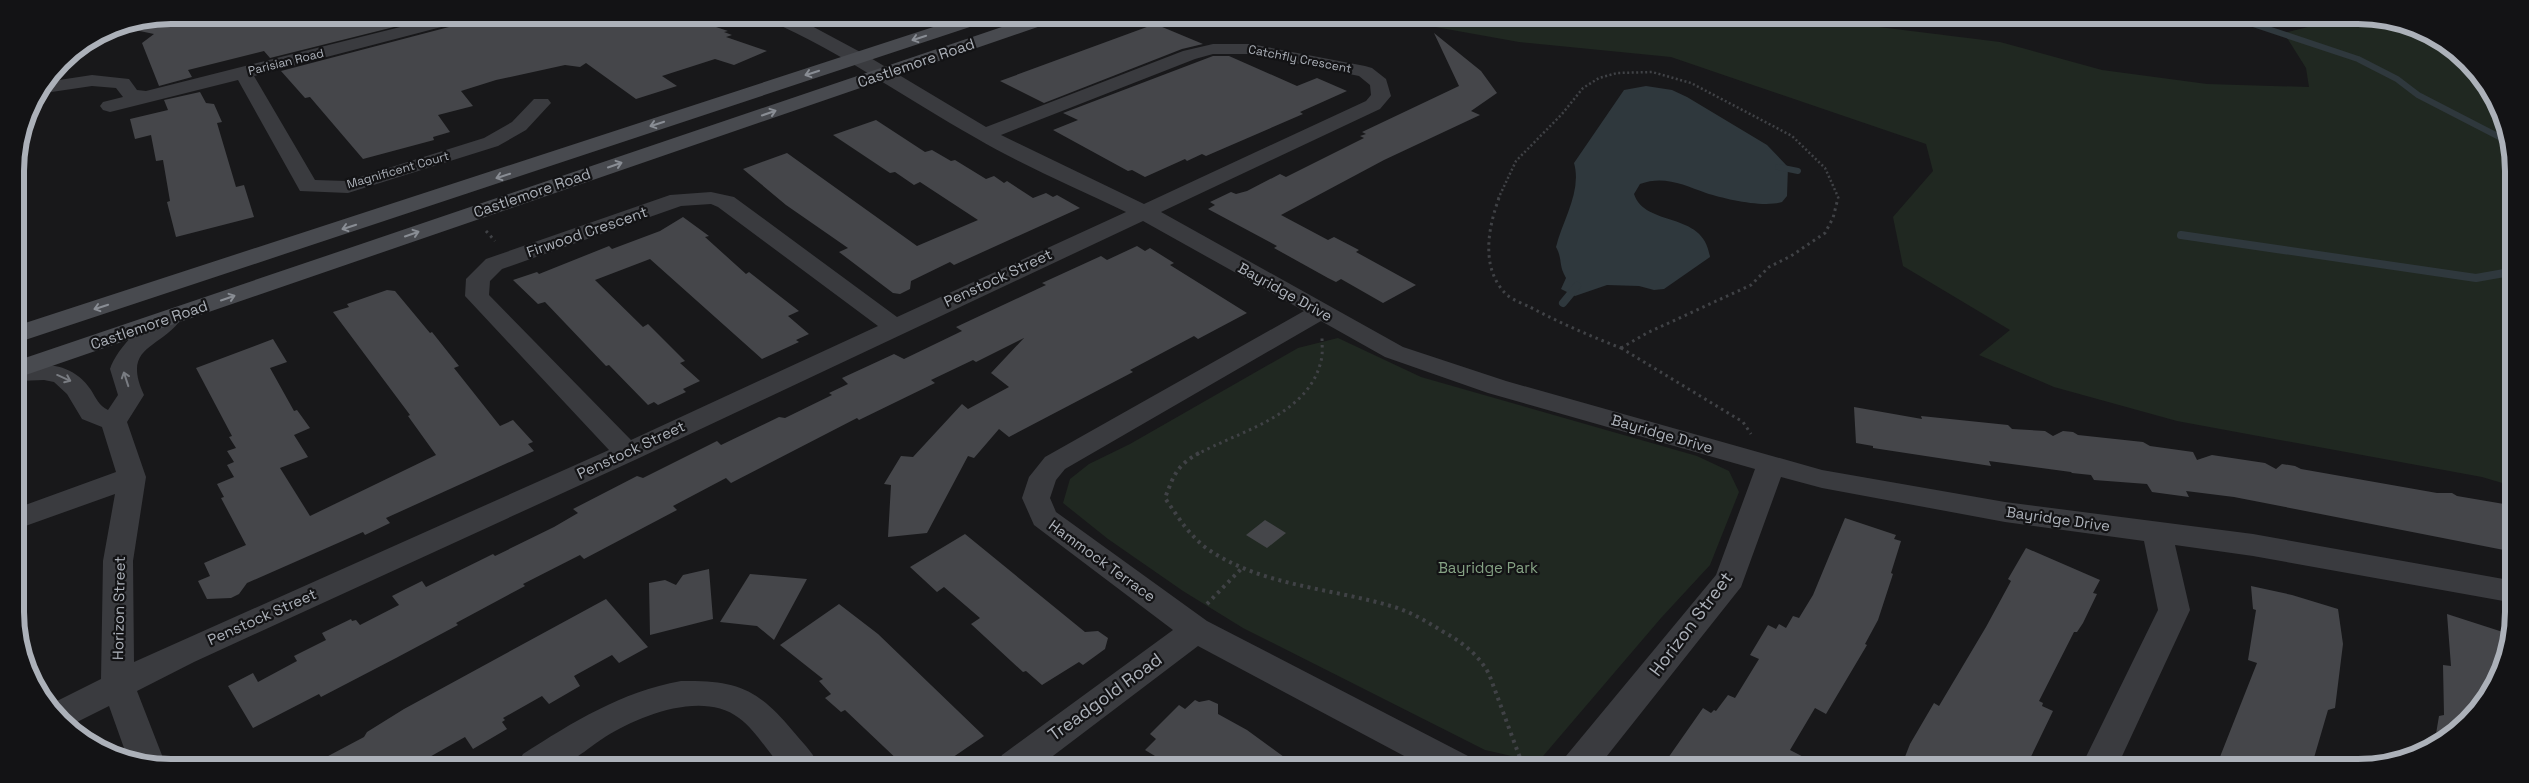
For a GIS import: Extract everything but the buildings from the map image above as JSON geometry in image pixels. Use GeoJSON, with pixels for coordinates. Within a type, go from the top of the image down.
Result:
{"type":"FeatureCollection","features":[{"type":"Feature","properties":{"kind":"main road","name":"Castlemore Road"},"geometry":{"type":"LineString","coordinates":[[24,332],[961,24]]}},
{"type":"Feature","properties":{"kind":"main road","name":"Castlemore Road"},"geometry":{"type":"LineString","coordinates":[[24,369],[463,216],[1029,24]]}},
{"type":"Feature","properties":{"kind":"street","name":"Parisian Road"},"geometry":{"type":"LineString","coordinates":[[110,106],[431,24]]}},
{"type":"Feature","properties":{"kind":"street","name":"Bayridge Drive"},"geometry":{"type":"LineString","coordinates":[[793,24],[858,58],[984,135],[1142,211],[1394,352],[1460,374],[1822,479],[2005,512],[2273,548],[2468,582],[2505,591]]}},
{"type":"Feature","properties":{"kind":"street","name":"Catchfly Crescent"},"geometry":{"type":"LineString","coordinates":[[984,135],[1189,56],[1213,49],[1251,49],[1346,68],[1365,72],[1379,83],[1381,96],[1373,105],[1142,211]]}},
{"type":"Feature","properties":{"kind":"street","name":"Magnificent Court"},"geometry":{"type":"LineString","coordinates":[[243,73],[308,186],[326,188],[348,187],[511,134],[524,123],[541,102]]}},
{"type":"Feature","properties":{"kind":"street"},"geometry":{"type":"LineString","coordinates":[[50,87],[69,82],[109,80],[122,83],[131,94],[146,97]]}},
{"type":"Feature","properties":{"kind":"street","name":"Firwood Crescent"},"geometry":{"type":"LineString","coordinates":[[627,453],[477,296],[478,279],[494,264],[678,200],[711,198],[726,202],[894,327]]}},
{"type":"Feature","properties":{"kind":"street","name":"Penstock Street"},"geometry":{"type":"LineString","coordinates":[[64,713],[118,684],[627,453],[1142,211]]}},
{"type":"Feature","properties":{"kind":"street","name":"Hammock Terrace"},"geometry":{"type":"LineString","coordinates":[[1320,312],[1055,463],[1043,477],[1036,498],[1044,518],[1192,627],[1443,759]]}},
{"type":"Feature","properties":{"kind":"street"},"geometry":{"type":"LineString","coordinates":[[24,372],[51,373],[68,378],[77,387],[91,413],[114,422],[131,395],[123,370],[127,358],[137,346],[170,318]]}},
{"type":"Feature","properties":{"kind":"street","name":"Horizon Street"},"geometry":{"type":"LineString","coordinates":[[114,422],[132,477],[118,561],[118,684],[145,756]]}},
{"type":"Feature","properties":{"kind":"street","name":"Horizon Street"},"geometry":{"type":"LineString","coordinates":[[1584,759],[1730,579],[1771,464]]}},
{"type":"Feature","properties":{"kind":"street"},"geometry":{"type":"LineString","coordinates":[[24,516],[132,477]]}},
{"type":"Feature","properties":{"kind":"street"},"geometry":{"type":"LineString","coordinates":[[2103,759],[2174,610],[2157,532]]}},
{"type":"Feature","properties":{"kind":"street","name":"Treadgold Road"},"geometry":{"type":"LineString","coordinates":[[1022,759],[1192,627]]}},
{"type":"Feature","properties":{"kind":"street"},"geometry":{"type":"LineString","coordinates":[[542,759],[616,714],[646,702],[689,694],[726,696],[752,710],[796,759]]}},
{"type":"Feature","properties":{"kind":"path"},"geometry":{"type":"LineString","coordinates":[[1622,348],[1751,285],[1769,267],[1791,256],[1825,233],[1833,218],[1839,199],[1825,168],[1811,152],[1792,136],[1691,83],[1652,72],[1616,73],[1599,78],[1583,88],[1562,114],[1516,161],[1501,191],[1489,224],[1488,243],[1492,272],[1508,294],[1565,326],[1622,348],[1743,422],[1771,464]]}},
{"type":"Feature","properties":{"kind":"path"},"geometry":{"type":"LineString","coordinates":[[463,216],[484,229],[511,258]]}},
{"type":"Feature","properties":{"kind":"path"},"geometry":{"type":"LineString","coordinates":[[1320,312],[1322,360],[1312,384],[1293,405],[1263,424],[1196,455],[1174,473],[1165,498],[1176,519],[1205,547],[1242,568],[1304,588],[1393,606],[1431,626],[1475,653],[1496,687],[1521,759]]}},
{"type":"Feature","properties":{"kind":"path"},"geometry":{"type":"LineString","coordinates":[[1192,627],[1242,568]]}},
{"type":"Feature","properties":{"kind":"green space"},"geometry":{"type":"Polygon","coordinates":[[[1419,24],[1783,24],[1793,26],[1879,27],[2000,42],[2102,70],[2207,84],[2309,87],[2306,68],[2284,33],[2320,24],[2358,24],[2369,25],[2423,39],[2455,60],[2480,89],[2490,106],[2497,124],[2504,152],[2505,484],[2482,477],[2177,421],[2054,387],[1979,355],[2010,330],[1903,266],[1893,217],[1933,171],[1926,144],[1671,57],[1519,42],[1419,24]]]}},
{"type":"Feature","properties":{"kind":"green space","name":"Bayridge Park"},"geometry":{"type":"Polygon","coordinates":[[[1338,338],[1421,377],[1697,456],[1729,471],[1739,492],[1710,565],[1661,618],[1541,759],[1525,759],[1485,750],[1243,628],[1183,591],[1108,539],[1063,503],[1070,479],[1089,464],[1130,444],[1298,348],[1338,338]]]}},
{"type":"Feature","properties":{"kind":"shaded area"},"geometry":{"type":"Polygon","coordinates":[[[1646,86],[1672,90],[1687,97],[1767,145],[1788,167],[1787,196],[1782,202],[1765,204],[1733,200],[1674,182],[1657,180],[1640,184],[1634,194],[1640,205],[1650,212],[1686,225],[1697,232],[1705,242],[1710,257],[1664,289],[1654,290],[1639,286],[1607,285],[1575,296],[1561,289],[1566,278],[1556,247],[1574,194],[1576,174],[1574,163],[1624,90],[1646,86]]]}},
{"type":"Feature","properties":{"kind":"waterway"},"geometry":{"type":"LineString","coordinates":[[2253,24],[2358,59],[2397,79],[2418,95],[2501,138]]}},
{"type":"Feature","properties":{"kind":"waterway"},"geometry":{"type":"LineString","coordinates":[[1778,167],[1798,171]]}},
{"type":"Feature","properties":{"kind":"waterway"},"geometry":{"type":"LineString","coordinates":[[2181,235],[2476,278],[2505,273]]}},
{"type":"Feature","properties":{"kind":"waterway"},"geometry":{"type":"LineString","coordinates":[[1563,303],[1577,286]]}}]}
